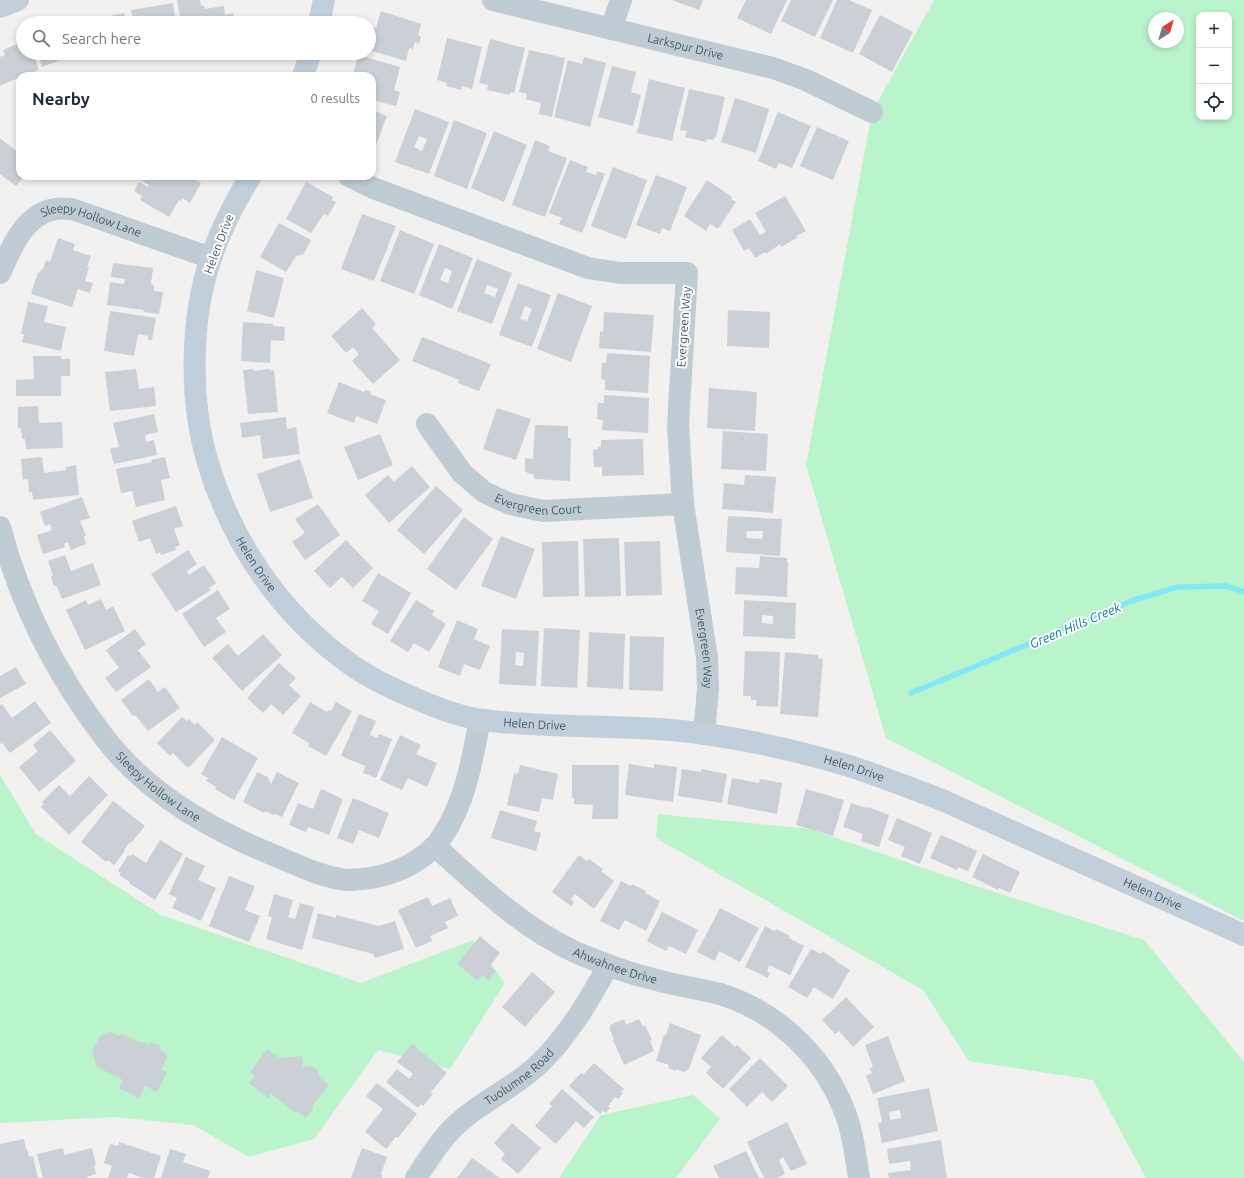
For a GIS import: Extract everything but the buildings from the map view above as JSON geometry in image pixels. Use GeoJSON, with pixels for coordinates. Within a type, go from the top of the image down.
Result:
{"type":"FeatureCollection","features":[{"type":"Feature","properties":{"kind":"street"},"geometry":{"type":"LineString","coordinates":[[0,7],[18,0]]}},
{"type":"Feature","properties":{"kind":"street"},"geometry":{"type":"LineString","coordinates":[[321,16],[324,0]]}},
{"type":"Feature","properties":{"kind":"street","name":"Larkspur Drive"},"geometry":{"type":"LineString","coordinates":[[493,0],[773,68],[806,80],[872,112]]}},
{"type":"Feature","properties":{"kind":"street"},"geometry":{"type":"LineString","coordinates":[[612,29],[621,0]]}},
{"type":"Feature","properties":{"kind":"street"},"geometry":{"type":"LineString","coordinates":[[304,72],[309,60]]}},
{"type":"Feature","properties":{"kind":"street","name":"Helen Drive"},"geometry":{"type":"LineString","coordinates":[[249,180],[225,223],[211,258],[201,298],[196,338],[195,375],[198,413],[205,453],[216,490],[234,530],[256,568],[284,605],[313,635],[351,666],[392,689],[436,708],[480,720],[534,726],[652,728],[704,734],[751,742],[800,753],[847,766],[893,781],[970,813],[1244,935]]}},
{"type":"Feature","properties":{"kind":"street","name":"Evergreen Way"},"geometry":{"type":"LineString","coordinates":[[357,180],[373,188],[588,268],[620,273],[687,273],[678,425],[682,504],[707,658],[708,689],[704,734]]}},
{"type":"Feature","properties":{"kind":"street","name":"Sleepy Hollow Lane"},"geometry":{"type":"LineString","coordinates":[[0,272],[9,251],[25,226],[39,214],[55,209],[72,209],[211,258]]}},
{"type":"Feature","properties":{"kind":"street","name":"Evergreen Court"},"geometry":{"type":"LineString","coordinates":[[427,424],[462,473],[484,492],[510,504],[543,511],[682,504]]}},
{"type":"Feature","properties":{"kind":"street","name":"Sleepy Hollow Lane"},"geometry":{"type":"LineString","coordinates":[[0,527],[16,580],[34,622],[55,664],[104,738],[130,767],[161,794],[194,817],[252,847],[319,874],[349,880],[381,877],[410,865],[435,846]]}},
{"type":"Feature","properties":{"kind":"street"},"geometry":{"type":"LineString","coordinates":[[435,846],[450,824],[461,800],[480,720]]}},
{"type":"Feature","properties":{"kind":"street","name":"Ahwahnee Drive"},"geometry":{"type":"LineString","coordinates":[[435,846],[509,911],[540,933],[574,951],[608,966],[649,979],[720,994],[748,1005],[775,1020],[800,1041],[823,1068],[838,1096],[849,1125],[859,1178]]}},
{"type":"Feature","properties":{"kind":"street","name":"Tuolumne Road"},"geometry":{"type":"LineString","coordinates":[[416,1178],[432,1154],[453,1128],[492,1098],[517,1082],[540,1063],[580,1015],[608,966]]}},
{"type":"Feature","properties":{"kind":"green space"},"geometry":{"type":"Polygon","coordinates":[[[934,0],[1244,0],[1244,921],[886,738],[806,465],[872,112],[934,0]]]}},
{"type":"Feature","properties":{"kind":"green space"},"geometry":{"type":"Polygon","coordinates":[[[0,775],[36,834],[161,915],[361,983],[473,940],[505,983],[450,1069],[378,1050],[314,1139],[249,1157],[193,1125],[115,1117],[0,1123],[0,775]]]}},
{"type":"Feature","properties":{"kind":"green space"},"geometry":{"type":"Polygon","coordinates":[[[658,814],[810,829],[973,885],[1144,940],[1244,1062],[1244,1178],[1146,1178],[1093,1080],[969,1061],[923,990],[656,838],[658,814]]]}},
{"type":"Feature","properties":{"kind":"green space"},"geometry":{"type":"Polygon","coordinates":[[[693,1095],[720,1119],[676,1178],[559,1178],[601,1115],[693,1095]]]}},
{"type":"Feature","properties":{"kind":"waterway","name":"Green Hills Creek"},"geometry":{"type":"LineString","coordinates":[[911,693],[1134,600],[1178,587],[1227,586],[1244,592]]}}]}
